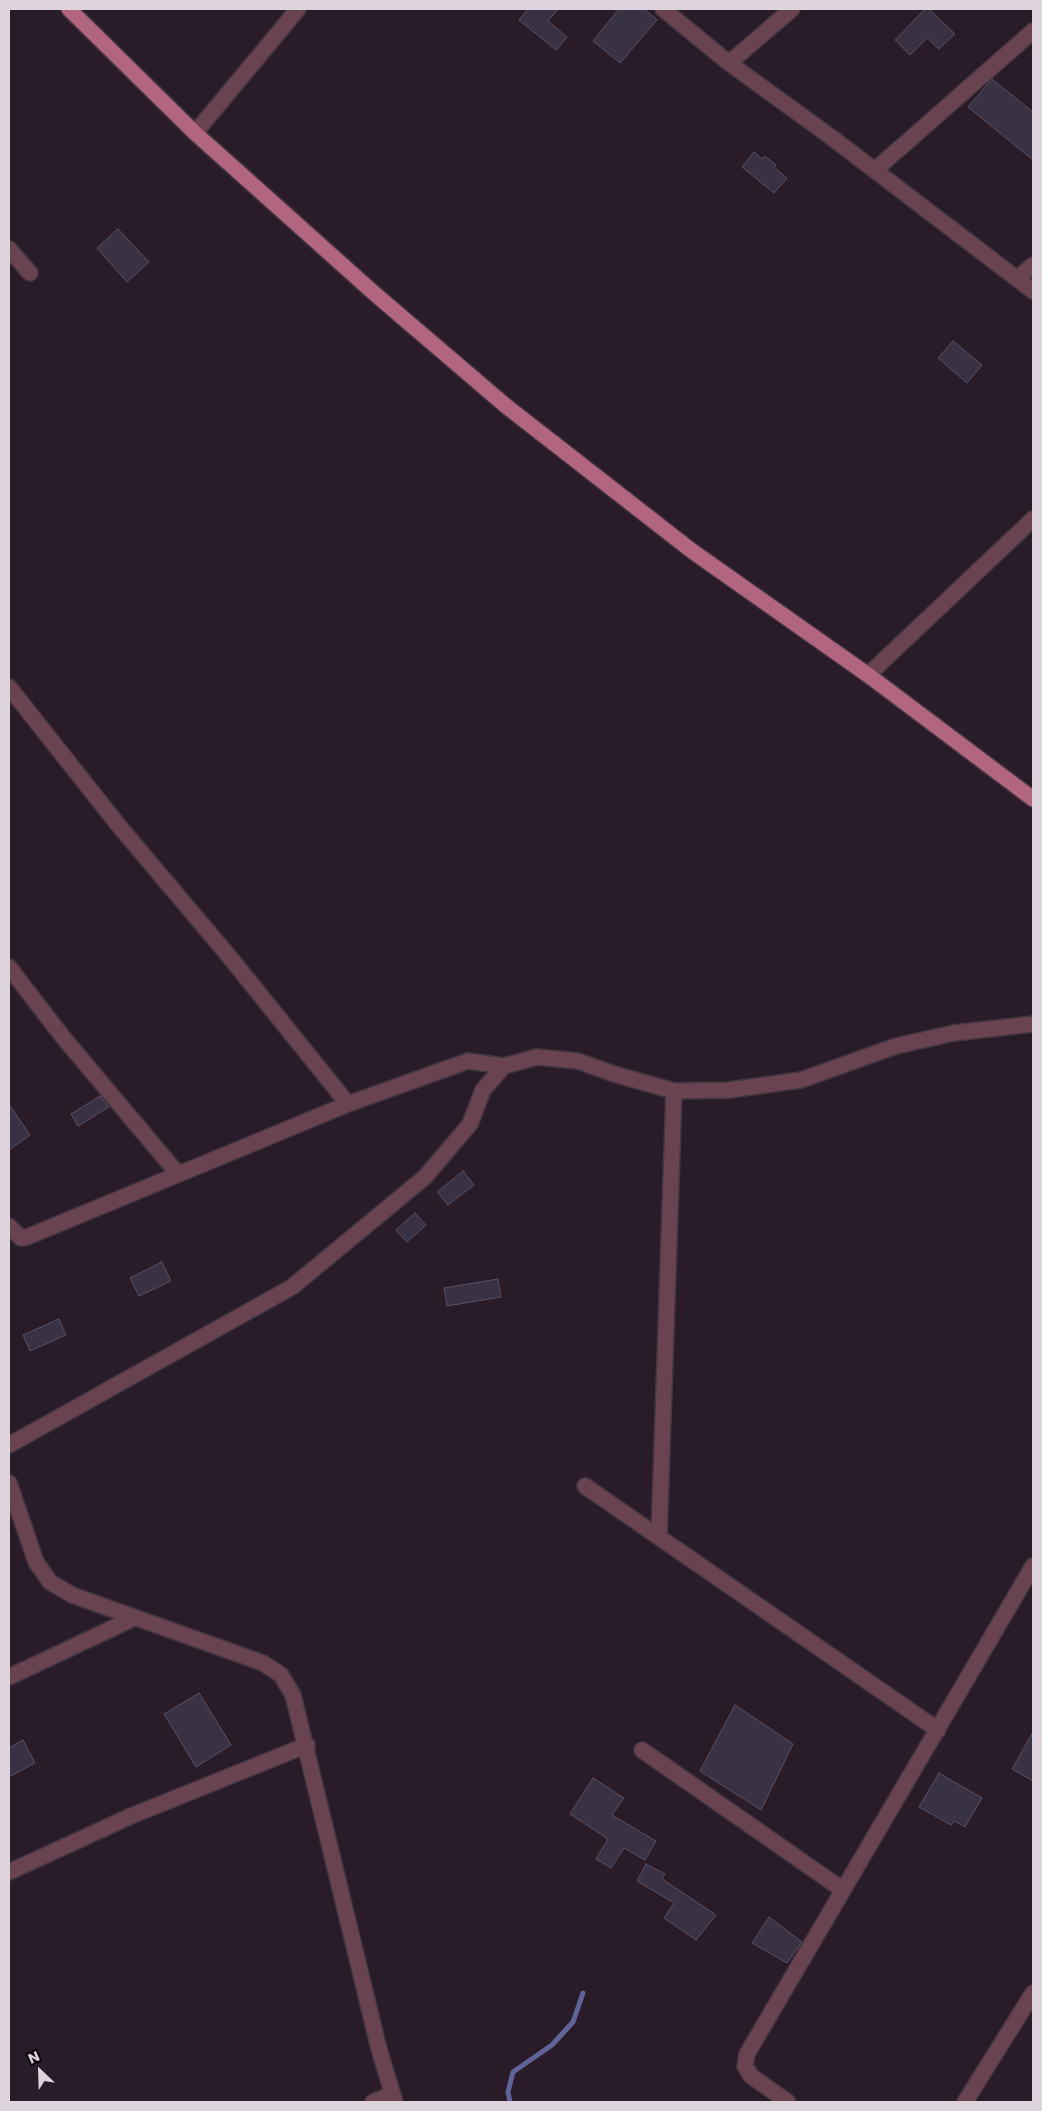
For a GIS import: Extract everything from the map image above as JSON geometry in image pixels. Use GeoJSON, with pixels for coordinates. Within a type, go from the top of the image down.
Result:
{"type":"FeatureCollection","features":[{"type":"Feature","properties":{"kind":"main road"},"geometry":{"type":"LineString","coordinates":[[69,9],[195,133],[375,294],[506,406],[692,551],[868,676],[1033,799]]}},
{"type":"Feature","properties":{"kind":"street"},"geometry":{"type":"LineString","coordinates":[[195,133],[298,9]]}},
{"type":"Feature","properties":{"kind":"street"},"geometry":{"type":"LineString","coordinates":[[663,9],[730,63],[875,170],[1033,292]]}},
{"type":"Feature","properties":{"kind":"street"},"geometry":{"type":"LineString","coordinates":[[730,63],[792,9]]}},
{"type":"Feature","properties":{"kind":"street"},"geometry":{"type":"LineString","coordinates":[[875,170],[1033,30]]}},
{"type":"Feature","properties":{"kind":"street"},"geometry":{"type":"LineString","coordinates":[[9,249],[30,273]]}},
{"type":"Feature","properties":{"kind":"street"},"geometry":{"type":"LineString","coordinates":[[1017,279],[1033,265]]}},
{"type":"Feature","properties":{"kind":"street"},"geometry":{"type":"LineString","coordinates":[[868,676],[1033,519]]}},
{"type":"Feature","properties":{"kind":"street"},"geometry":{"type":"LineString","coordinates":[[9,687],[119,826],[228,955],[348,1104]]}},
{"type":"Feature","properties":{"kind":"street"},"geometry":{"type":"LineString","coordinates":[[9,967],[62,1036],[178,1174]]}},
{"type":"Feature","properties":{"kind":"street"},"geometry":{"type":"LineString","coordinates":[[9,1226],[21,1238],[27,1237],[348,1104],[468,1061],[504,1066],[537,1057],[578,1061],[614,1074],[674,1091],[729,1090],[801,1080],[896,1046],[954,1033],[1033,1024]]}},
{"type":"Feature","properties":{"kind":"street"},"geometry":{"type":"LineString","coordinates":[[9,1445],[292,1287],[425,1177],[470,1124],[483,1090],[504,1066]]}},
{"type":"Feature","properties":{"kind":"street"},"geometry":{"type":"LineString","coordinates":[[659,1538],[674,1091]]}},
{"type":"Feature","properties":{"kind":"street"},"geometry":{"type":"LineString","coordinates":[[9,1483],[36,1562],[50,1582],[72,1595],[263,1663],[281,1676],[293,1695],[307,1745],[310,1767],[393,2098],[373,2102]]}},
{"type":"Feature","properties":{"kind":"street"},"geometry":{"type":"LineString","coordinates":[[585,1486],[938,1730]]}},
{"type":"Feature","properties":{"kind":"street"},"geometry":{"type":"LineString","coordinates":[[788,2102],[751,2076],[745,2066],[747,2054],[1033,1566]]}},
{"type":"Feature","properties":{"kind":"street"},"geometry":{"type":"LineString","coordinates":[[9,1677],[134,1618]]}},
{"type":"Feature","properties":{"kind":"street"},"geometry":{"type":"LineString","coordinates":[[9,1872],[131,1816],[307,1745]]}},
{"type":"Feature","properties":{"kind":"street"},"geometry":{"type":"LineString","coordinates":[[642,1750],[843,1890]]}},
{"type":"Feature","properties":{"kind":"street"},"geometry":{"type":"LineString","coordinates":[[965,2102],[1033,1993]]}},
{"type":"Feature","properties":{"kind":"building"},"geometry":{"type":"Polygon","coordinates":[[[528,9],[558,9],[548,21],[567,37],[556,50],[519,20],[528,9]]]}},
{"type":"Feature","properties":{"kind":"building"},"geometry":{"type":"Polygon","coordinates":[[[619,9],[644,9],[657,20],[620,63],[593,41],[619,9]]]}},
{"type":"Feature","properties":{"kind":"building"},"geometry":{"type":"Polygon","coordinates":[[[925,9],[929,9],[955,34],[939,49],[927,38],[910,55],[895,40],[925,9]]]}},
{"type":"Feature","properties":{"kind":"building"},"geometry":{"type":"Polygon","coordinates":[[[992,79],[1033,112],[1033,160],[968,107],[992,79]]]}},
{"type":"Feature","properties":{"kind":"building"},"geometry":{"type":"Polygon","coordinates":[[[754,152],[762,159],[765,156],[787,178],[774,193],[742,167],[754,152]]]}},
{"type":"Feature","properties":{"kind":"building"},"geometry":{"type":"Polygon","coordinates":[[[118,229],[149,262],[127,282],[97,248],[118,229]]]}},
{"type":"Feature","properties":{"kind":"building"},"geometry":{"type":"Polygon","coordinates":[[[953,341],[982,365],[967,383],[938,358],[953,341]]]}},
{"type":"Feature","properties":{"kind":"building"},"geometry":{"type":"Polygon","coordinates":[[[100,1096],[109,1107],[78,1126],[71,1114],[100,1096]]]}},
{"type":"Feature","properties":{"kind":"building"},"geometry":{"type":"Polygon","coordinates":[[[9,1104],[30,1135],[9,1150],[9,1104]]]}},
{"type":"Feature","properties":{"kind":"building"},"geometry":{"type":"Polygon","coordinates":[[[463,1171],[474,1185],[448,1205],[437,1192],[463,1171]]]}},
{"type":"Feature","properties":{"kind":"building"},"geometry":{"type":"Polygon","coordinates":[[[415,1213],[426,1225],[407,1242],[396,1230],[415,1213]]]}},
{"type":"Feature","properties":{"kind":"building"},"geometry":{"type":"Polygon","coordinates":[[[162,1262],[171,1281],[139,1296],[130,1278],[162,1262]]]}},
{"type":"Feature","properties":{"kind":"building"},"geometry":{"type":"Polygon","coordinates":[[[498,1279],[501,1297],[447,1306],[444,1288],[498,1279]]]}},
{"type":"Feature","properties":{"kind":"building"},"geometry":{"type":"Polygon","coordinates":[[[59,1319],[66,1335],[30,1351],[23,1335],[59,1319]]]}},
{"type":"Feature","properties":{"kind":"building"},"geometry":{"type":"Polygon","coordinates":[[[199,1693],[231,1745],[196,1767],[164,1714],[199,1693]]]}},
{"type":"Feature","properties":{"kind":"building"},"geometry":{"type":"Polygon","coordinates":[[[735,1705],[793,1744],[761,1810],[700,1771],[735,1705]]]}},
{"type":"Feature","properties":{"kind":"building"},"geometry":{"type":"Polygon","coordinates":[[[1033,1732],[1033,1781],[1012,1769],[1033,1732]]]}},
{"type":"Feature","properties":{"kind":"building"},"geometry":{"type":"Polygon","coordinates":[[[23,1740],[35,1763],[9,1777],[9,1748],[23,1740]]]}},
{"type":"Feature","properties":{"kind":"building"},"geometry":{"type":"Polygon","coordinates":[[[939,1773],[982,1798],[965,1827],[954,1821],[951,1825],[919,1807],[939,1773]]]}},
{"type":"Feature","properties":{"kind":"building"},"geometry":{"type":"Polygon","coordinates":[[[593,1778],[624,1798],[612,1815],[656,1841],[645,1860],[624,1848],[611,1868],[596,1859],[608,1839],[570,1814],[593,1778]]]}},
{"type":"Feature","properties":{"kind":"building"},"geometry":{"type":"Polygon","coordinates":[[[646,1864],[665,1874],[662,1879],[716,1915],[696,1940],[664,1918],[674,1903],[637,1881],[646,1864]]]}},
{"type":"Feature","properties":{"kind":"building"},"geometry":{"type":"Polygon","coordinates":[[[769,1917],[802,1942],[787,1963],[752,1943],[769,1917]]]}},
{"type":"Feature","properties":{"kind":"waterway"},"geometry":{"type":"LineString","coordinates":[[510,2102],[508,2092],[513,2072],[552,2045],[573,2022],[583,1993]]}}]}
